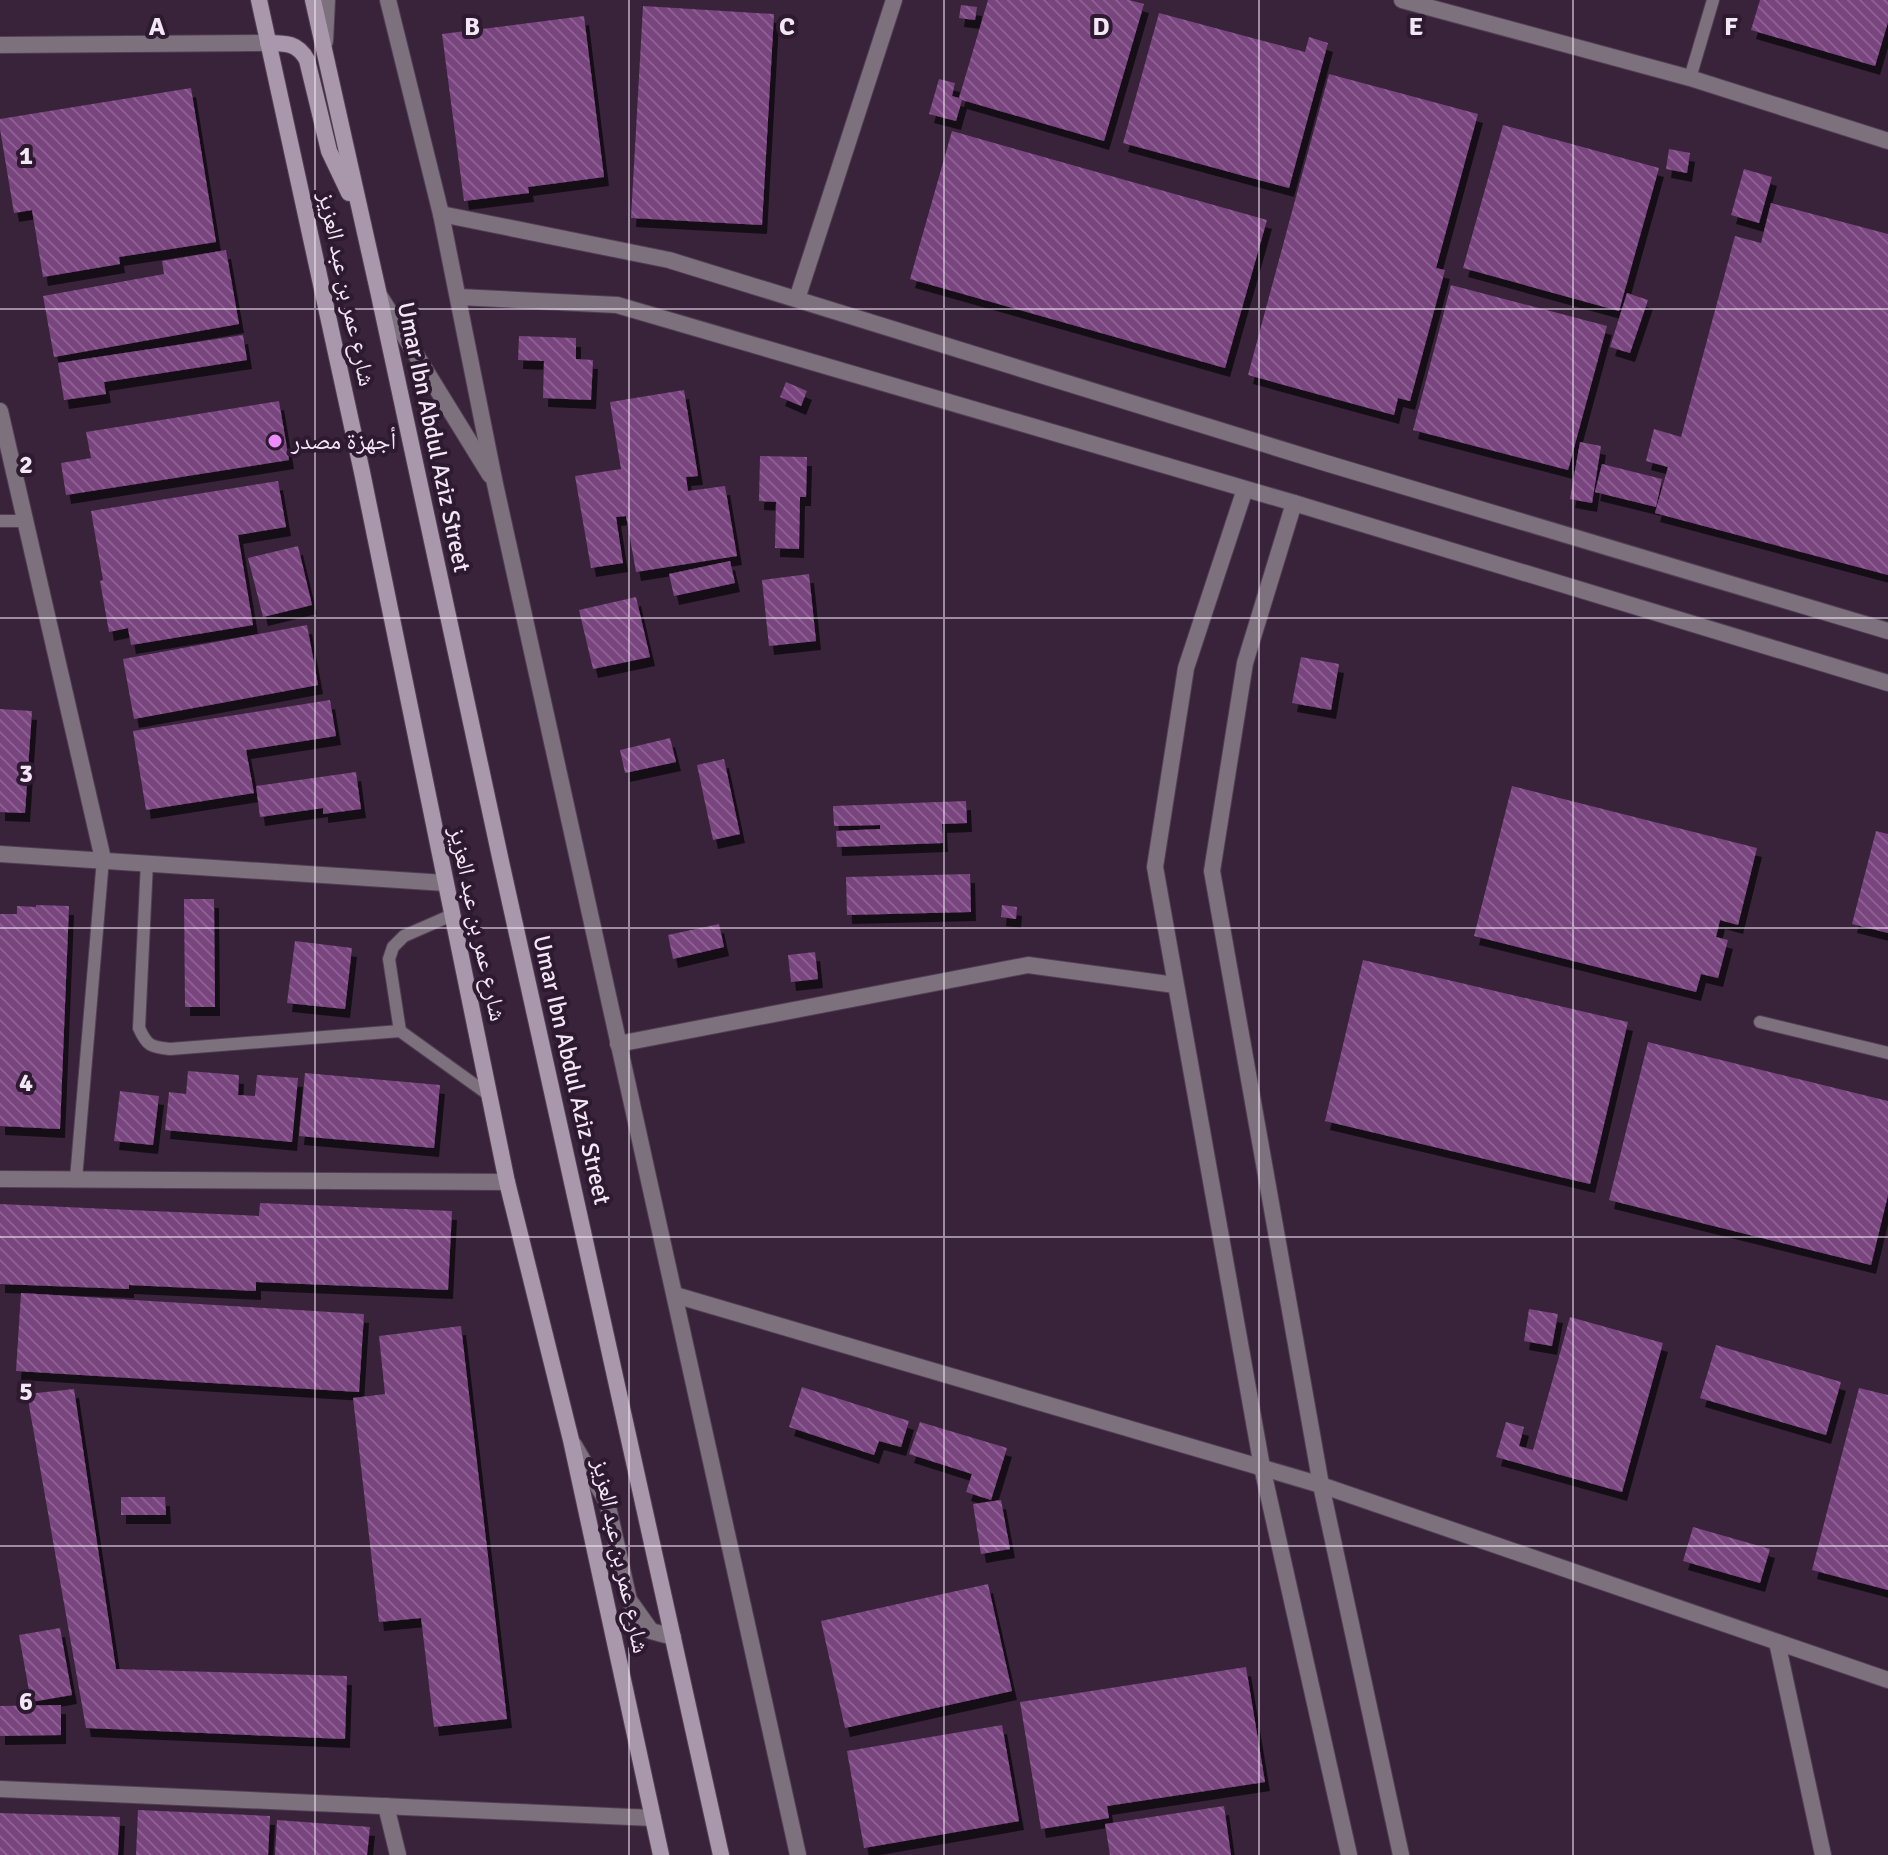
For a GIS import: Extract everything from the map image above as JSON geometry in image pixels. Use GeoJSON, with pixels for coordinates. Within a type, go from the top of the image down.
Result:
{"type":"FeatureCollection","features":[{"type":"Feature","properties":{"kind":"main road","name":"شارع عمر بن عبد العزيز"},"geometry":{"type":"LineString","coordinates":[[259,0],[362,472],[507,1182],[571,1440],[661,1855]]}},
{"type":"Feature","properties":{"kind":"main road","name":"شارع عمر بن عبد العزيز"},"geometry":{"type":"LineString","coordinates":[[313,0],[379,295]]}},
{"type":"Feature","properties":{"kind":"main road"},"geometry":{"type":"LineString","coordinates":[[268,43],[286,43],[303,52],[329,151],[362,219]]}},
{"type":"Feature","properties":{"kind":"main road","name":"Umar Ibn Abdul Aziz Street"},"geometry":{"type":"LineString","coordinates":[[379,295],[721,1855]]}},
{"type":"Feature","properties":{"kind":"street"},"geometry":{"type":"LineString","coordinates":[[324,50],[327,0]]}},
{"type":"Feature","properties":{"kind":"street"},"geometry":{"type":"LineString","coordinates":[[388,0],[441,214],[495,484],[798,1855]]}},
{"type":"Feature","properties":{"kind":"street"},"geometry":{"type":"LineString","coordinates":[[797,299],[894,0]]}},
{"type":"Feature","properties":{"kind":"street"},"geometry":{"type":"LineString","coordinates":[[1402,0],[1690,78],[1888,141]]}},
{"type":"Feature","properties":{"kind":"street"},"geometry":{"type":"LineString","coordinates":[[0,45],[268,43]]}},
{"type":"Feature","properties":{"kind":"street"},"geometry":{"type":"LineString","coordinates":[[441,214],[669,260],[1360,473],[1888,631]]}},
{"type":"Feature","properties":{"kind":"street"},"geometry":{"type":"LineString","coordinates":[[379,295],[495,484]]}},
{"type":"Feature","properties":{"kind":"street"},"geometry":{"type":"LineString","coordinates":[[459,297],[617,305],[1294,503],[1888,683]]}},
{"type":"Feature","properties":{"kind":"street"},"geometry":{"type":"LineString","coordinates":[[0,411],[103,859]]}},
{"type":"Feature","properties":{"kind":"street"},"geometry":{"type":"LineString","coordinates":[[1245,489],[1186,668],[1155,867],[1262,1467],[1349,1855]]}},
{"type":"Feature","properties":{"kind":"street"},"geometry":{"type":"LineString","coordinates":[[1294,503],[1245,663],[1212,871],[1321,1485],[1401,1855]]}},
{"type":"Feature","properties":{"kind":"street"},"geometry":{"type":"LineString","coordinates":[[0,854],[445,883]]}},
{"type":"Feature","properties":{"kind":"street"},"geometry":{"type":"LineString","coordinates":[[618,1044],[1028,965],[1175,985]]}},
{"type":"Feature","properties":{"kind":"street"},"geometry":{"type":"LineString","coordinates":[[0,1179],[507,1182]]}},
{"type":"Feature","properties":{"kind":"street"},"geometry":{"type":"LineString","coordinates":[[675,1295],[1321,1485],[1888,1680]]}},
{"type":"Feature","properties":{"kind":"street"},"geometry":{"type":"LineString","coordinates":[[571,1440],[607,1502],[629,1600],[651,1631],[673,1637]]}},
{"type":"Feature","properties":{"kind":"street"},"geometry":{"type":"LineString","coordinates":[[1777,1642],[1823,1855]]}},
{"type":"Feature","properties":{"kind":"street"},"geometry":{"type":"LineString","coordinates":[[0,1789],[653,1818]]}},
{"type":"Feature","properties":{"kind":"street"},"geometry":{"type":"LineString","coordinates":[[386,1806],[398,1855]]}},
{"type":"Feature","properties":{"kind":"lane"},"geometry":{"type":"LineString","coordinates":[[1690,78],[1713,0]]}},
{"type":"Feature","properties":{"kind":"lane"},"geometry":{"type":"LineString","coordinates":[[0,521],[25,521]]}},
{"type":"Feature","properties":{"kind":"lane"},"geometry":{"type":"LineString","coordinates":[[76,1179],[103,859]]}},
{"type":"Feature","properties":{"kind":"lane"},"geometry":{"type":"LineString","coordinates":[[147,862],[139,1028],[144,1040],[153,1047],[170,1049],[400,1031],[489,1095]]}},
{"type":"Feature","properties":{"kind":"lane"},"geometry":{"type":"LineString","coordinates":[[400,1031],[389,959],[393,947],[404,936],[452,915]]}},
{"type":"Feature","properties":{"kind":"lane"},"geometry":{"type":"LineString","coordinates":[[1760,1022],[1888,1053]]}},
{"type":"Feature","properties":{"kind":"building"},"geometry":{"type":"Polygon","coordinates":[[[988,0],[1129,0],[1144,4],[1104,141],[962,100],[956,121],[929,114],[939,79],[955,83],[952,96],[959,98],[988,0]]]}},
{"type":"Feature","properties":{"kind":"building"},"geometry":{"type":"Polygon","coordinates":[[[1760,0],[1888,0],[1888,22],[1875,66],[1751,30],[1760,0]]]}},
{"type":"Feature","properties":{"kind":"building"},"geometry":{"type":"Polygon","coordinates":[[[961,5],[977,7],[975,20],[959,18],[961,5]]]}},
{"type":"Feature","properties":{"kind":"building"},"geometry":{"type":"Polygon","coordinates":[[[643,6],[774,14],[762,225],[631,218],[643,6]]]}},
{"type":"Feature","properties":{"kind":"building"},"geometry":{"type":"Polygon","coordinates":[[[1159,13],[1305,52],[1309,37],[1328,43],[1289,188],[1123,143],[1159,13]]]}},
{"type":"Feature","properties":{"kind":"building"},"geometry":{"type":"Polygon","coordinates":[[[584,16],[604,177],[528,187],[529,193],[464,201],[442,34],[584,16]]]}},
{"type":"Feature","properties":{"kind":"building"},"geometry":{"type":"Polygon","coordinates":[[[1329,74],[1478,114],[1436,268],[1445,270],[1410,401],[1398,398],[1394,415],[1248,375],[1329,74]]]}},
{"type":"Feature","properties":{"kind":"building"},"geometry":{"type":"Polygon","coordinates":[[[191,88],[216,242],[119,257],[120,264],[43,277],[32,210],[14,213],[0,119],[191,88]]]}},
{"type":"Feature","properties":{"kind":"building"},"geometry":{"type":"Polygon","coordinates":[[[1503,125],[1659,168],[1619,311],[1463,268],[1503,125]]]}},
{"type":"Feature","properties":{"kind":"building"},"geometry":{"type":"Polygon","coordinates":[[[952,131],[1267,220],[1225,368],[910,279],[952,131]]]}},
{"type":"Feature","properties":{"kind":"building"},"geometry":{"type":"Polygon","coordinates":[[[1669,149],[1690,153],[1687,173],[1666,169],[1669,149]]]}},
{"type":"Feature","properties":{"kind":"building"},"geometry":{"type":"Polygon","coordinates":[[[1744,169],[1772,177],[1759,223],[1731,215],[1744,169]]]}},
{"type":"Feature","properties":{"kind":"building"},"geometry":{"type":"Polygon","coordinates":[[[1771,203],[1888,234],[1888,575],[1655,513],[1668,467],[1646,461],[1654,429],[1681,437],[1735,236],[1761,243],[1771,203]]]}},
{"type":"Feature","properties":{"kind":"building"},"geometry":{"type":"Polygon","coordinates":[[[226,250],[239,324],[54,357],[43,296],[164,274],[162,261],[226,250]]]}},
{"type":"Feature","properties":{"kind":"building"},"geometry":{"type":"Polygon","coordinates":[[[1451,285],[1607,326],[1568,470],[1413,430],[1451,285]]]}},
{"type":"Feature","properties":{"kind":"building"},"geometry":{"type":"Polygon","coordinates":[[[1627,293],[1648,300],[1630,353],[1610,347],[1627,293]]]}},
{"type":"Feature","properties":{"kind":"building"},"geometry":{"type":"Polygon","coordinates":[[[243,335],[247,360],[104,382],[106,394],[64,400],[58,363],[243,335]]]}},
{"type":"Feature","properties":{"kind":"building"},"geometry":{"type":"Polygon","coordinates":[[[519,336],[576,338],[576,359],[593,360],[591,400],[543,398],[544,361],[518,360],[519,336]]]}},
{"type":"Feature","properties":{"kind":"building"},"geometry":{"type":"Polygon","coordinates":[[[786,382],[807,391],[801,406],[780,397],[786,382]]]}},
{"type":"Feature","properties":{"kind":"building"},"geometry":{"type":"Polygon","coordinates":[[[684,390],[698,476],[686,477],[688,491],[725,486],[737,556],[636,572],[626,516],[616,517],[623,563],[591,568],[575,476],[621,469],[610,402],[684,390]]]}},
{"type":"Feature","properties":{"kind":"building"},"geometry":{"type":"Polygon","coordinates":[[[279,401],[289,460],[66,495],[61,463],[91,458],[86,432],[279,401]]]}},
{"type":"Feature","properties":{"kind":"building"},"geometry":{"type":"Polygon","coordinates":[[[1580,442],[1601,446],[1592,503],[1570,499],[1580,442]]]}},
{"type":"Feature","properties":{"kind":"building"},"geometry":{"type":"Polygon","coordinates":[[[760,456],[807,457],[806,497],[800,497],[799,549],[775,548],[776,502],[759,501],[760,456]]]}},
{"type":"Feature","properties":{"kind":"building"},"geometry":{"type":"Polygon","coordinates":[[[1602,464],[1662,479],[1656,507],[1595,492],[1602,464]]]}},
{"type":"Feature","properties":{"kind":"building"},"geometry":{"type":"Polygon","coordinates":[[[278,481],[286,527],[238,535],[253,625],[131,645],[128,628],[109,632],[91,511],[278,481]]]}},
{"type":"Feature","properties":{"kind":"building"},"geometry":{"type":"Polygon","coordinates":[[[298,546],[312,605],[263,617],[248,558],[298,546]]]}},
{"type":"Feature","properties":{"kind":"building"},"geometry":{"type":"Polygon","coordinates":[[[730,561],[735,583],[674,596],[669,574],[730,561]]]}},
{"type":"Feature","properties":{"kind":"building"},"geometry":{"type":"Polygon","coordinates":[[[809,574],[816,641],[769,646],[762,580],[809,574]]]}},
{"type":"Feature","properties":{"kind":"building"},"geometry":{"type":"Polygon","coordinates":[[[636,597],[650,657],[593,669],[579,610],[636,597]]]}},
{"type":"Feature","properties":{"kind":"building"},"geometry":{"type":"Polygon","coordinates":[[[307,625],[318,685],[134,719],[123,659],[307,625]]]}},
{"type":"Feature","properties":{"kind":"building"},"geometry":{"type":"Polygon","coordinates":[[[1301,657],[1339,664],[1331,710],[1292,703],[1301,657]]]}},
{"type":"Feature","properties":{"kind":"building"},"geometry":{"type":"Polygon","coordinates":[[[330,700],[336,736],[246,750],[254,793],[146,810],[133,731],[330,700]]]}},
{"type":"Feature","properties":{"kind":"building"},"geometry":{"type":"Polygon","coordinates":[[[0,709],[32,711],[25,813],[0,812],[0,709]]]}},
{"type":"Feature","properties":{"kind":"building"},"geometry":{"type":"Polygon","coordinates":[[[670,738],[676,762],[625,773],[620,750],[670,738]]]}},
{"type":"Feature","properties":{"kind":"building"},"geometry":{"type":"Polygon","coordinates":[[[724,759],[740,834],[713,840],[697,765],[724,759]]]}},
{"type":"Feature","properties":{"kind":"building"},"geometry":{"type":"Polygon","coordinates":[[[356,772],[361,809],[323,814],[323,808],[260,817],[256,786],[356,772]]]}},
{"type":"Feature","properties":{"kind":"building"},"geometry":{"type":"Polygon","coordinates":[[[1512,786],[1757,848],[1738,925],[1720,920],[1716,937],[1728,940],[1718,978],[1701,974],[1696,992],[1474,936],[1512,786]]]}},
{"type":"Feature","properties":{"kind":"building"},"geometry":{"type":"Polygon","coordinates":[[[966,801],[967,823],[942,824],[943,843],[837,847],[836,831],[880,829],[880,825],[834,826],[833,806],[966,801]]]}},
{"type":"Feature","properties":{"kind":"building"},"geometry":{"type":"Polygon","coordinates":[[[1876,831],[1888,834],[1888,933],[1852,924],[1876,831]]]}},
{"type":"Feature","properties":{"kind":"building"},"geometry":{"type":"Polygon","coordinates":[[[970,874],[971,912],[847,915],[846,877],[970,874]]]}},
{"type":"Feature","properties":{"kind":"building"},"geometry":{"type":"Polygon","coordinates":[[[184,899],[214,899],[215,1007],[185,1007],[184,899]]]}},
{"type":"Feature","properties":{"kind":"building"},"geometry":{"type":"Polygon","coordinates":[[[1002,905],[1017,907],[1016,919],[1001,917],[1002,905]]]}},
{"type":"Feature","properties":{"kind":"building"},"geometry":{"type":"Polygon","coordinates":[[[17,906],[69,906],[60,1129],[0,1126],[0,914],[17,914],[17,906]]]}},
{"type":"Feature","properties":{"kind":"building"},"geometry":{"type":"Polygon","coordinates":[[[719,924],[724,947],[673,959],[668,935],[719,924]]]}},
{"type":"Feature","properties":{"kind":"building"},"geometry":{"type":"Polygon","coordinates":[[[295,941],[352,948],[345,1009],[287,1003],[295,941]]]}},
{"type":"Feature","properties":{"kind":"building"},"geometry":{"type":"Polygon","coordinates":[[[815,952],[818,979],[791,982],[788,955],[815,952]]]}},
{"type":"Feature","properties":{"kind":"building"},"geometry":{"type":"Polygon","coordinates":[[[1363,960],[1628,1022],[1590,1184],[1325,1121],[1363,960]]]}},
{"type":"Feature","properties":{"kind":"building"},"geometry":{"type":"Polygon","coordinates":[[[1648,1042],[1888,1101],[1888,1195],[1871,1265],[1609,1200],[1648,1042]]]}},
{"type":"Feature","properties":{"kind":"building"},"geometry":{"type":"Polygon","coordinates":[[[188,1071],[239,1075],[238,1095],[255,1096],[257,1075],[298,1078],[292,1142],[165,1130],[169,1092],[186,1094],[188,1071]]]}},
{"type":"Feature","properties":{"kind":"building"},"geometry":{"type":"Polygon","coordinates":[[[305,1073],[440,1085],[434,1148],[299,1136],[305,1073]]]}},
{"type":"Feature","properties":{"kind":"building"},"geometry":{"type":"Polygon","coordinates":[[[120,1091],[159,1096],[153,1145],[114,1141],[120,1091]]]}},
{"type":"Feature","properties":{"kind":"building"},"geometry":{"type":"Polygon","coordinates":[[[260,1203],[452,1211],[448,1290],[256,1282],[256,1291],[129,1285],[129,1289],[0,1284],[0,1204],[259,1216],[260,1203]]]}},
{"type":"Feature","properties":{"kind":"building"},"geometry":{"type":"Polygon","coordinates":[[[21,1293],[364,1314],[359,1392],[16,1371],[21,1293]]]}},
{"type":"Feature","properties":{"kind":"building"},"geometry":{"type":"Polygon","coordinates":[[[1529,1309],[1558,1314],[1552,1346],[1524,1341],[1529,1309]]]}},
{"type":"Feature","properties":{"kind":"building"},"geometry":{"type":"Polygon","coordinates":[[[1570,1317],[1663,1343],[1622,1492],[1496,1457],[1506,1422],[1524,1427],[1519,1446],[1533,1450],[1570,1317]]]}},
{"type":"Feature","properties":{"kind":"building"},"geometry":{"type":"Polygon","coordinates":[[[461,1326],[507,1719],[434,1727],[421,1618],[379,1622],[353,1398],[385,1394],[379,1336],[461,1326]]]}},
{"type":"Feature","properties":{"kind":"building"},"geometry":{"type":"Polygon","coordinates":[[[1716,1345],[1841,1382],[1826,1435],[1700,1398],[1716,1345]]]}},
{"type":"Feature","properties":{"kind":"building"},"geometry":{"type":"Polygon","coordinates":[[[802,1387],[909,1421],[901,1447],[879,1441],[874,1455],[789,1427],[802,1387]]]}},
{"type":"Feature","properties":{"kind":"building"},"geometry":{"type":"Polygon","coordinates":[[[1859,1388],[1888,1395],[1888,1590],[1812,1570],[1859,1388]]]}},
{"type":"Feature","properties":{"kind":"building"},"geometry":{"type":"Polygon","coordinates":[[[74,1389],[116,1669],[347,1676],[345,1739],[86,1728],[27,1394],[74,1389]]]}},
{"type":"Feature","properties":{"kind":"building"},"geometry":{"type":"Polygon","coordinates":[[[920,1422],[1007,1448],[991,1500],[966,1492],[972,1474],[909,1454],[920,1422]]]}},
{"type":"Feature","properties":{"kind":"building"},"geometry":{"type":"Polygon","coordinates":[[[121,1497],[165,1497],[166,1515],[121,1515],[121,1497]]]}},
{"type":"Feature","properties":{"kind":"building"},"geometry":{"type":"Polygon","coordinates":[[[1001,1500],[1010,1549],[981,1554],[973,1504],[1001,1500]]]}},
{"type":"Feature","properties":{"kind":"building"},"geometry":{"type":"Polygon","coordinates":[[[1693,1527],[1770,1549],[1760,1583],[1683,1561],[1693,1527]]]}},
{"type":"Feature","properties":{"kind":"building"},"geometry":{"type":"Polygon","coordinates":[[[988,1584],[1012,1691],[845,1728],[821,1621],[988,1584]]]}},
{"type":"Feature","properties":{"kind":"building"},"geometry":{"type":"Polygon","coordinates":[[[60,1628],[72,1695],[31,1702],[19,1635],[60,1628]]]}},
{"type":"Feature","properties":{"kind":"building"},"geometry":{"type":"Polygon","coordinates":[[[1246,1667],[1265,1782],[1107,1806],[1109,1818],[1041,1829],[1020,1702],[1246,1667]]]}},
{"type":"Feature","properties":{"kind":"building"},"geometry":{"type":"Polygon","coordinates":[[[61,1705],[61,1735],[0,1736],[0,1706],[61,1705]]]}},
{"type":"Feature","properties":{"kind":"building"},"geometry":{"type":"Polygon","coordinates":[[[1002,1725],[1019,1821],[864,1848],[847,1751],[1002,1725]]]}},
{"type":"Feature","properties":{"kind":"building"},"geometry":{"type":"Polygon","coordinates":[[[1224,1806],[1231,1855],[1110,1855],[1105,1824],[1224,1806]]]}},
{"type":"Feature","properties":{"kind":"building"},"geometry":{"type":"Polygon","coordinates":[[[138,1810],[270,1816],[268,1855],[136,1855],[138,1810]]]}},
{"type":"Feature","properties":{"kind":"building"},"geometry":{"type":"Polygon","coordinates":[[[0,1813],[120,1817],[118,1855],[0,1855],[0,1813]]]}},
{"type":"Feature","properties":{"kind":"building"},"geometry":{"type":"Polygon","coordinates":[[[277,1820],[370,1827],[367,1855],[275,1855],[277,1820]]]}},
{"type":"Feature","properties":{"kind":"place","name":"أجهزة مصدر"},"geometry":{"type":"Point","coordinates":[275,441]}}]}
